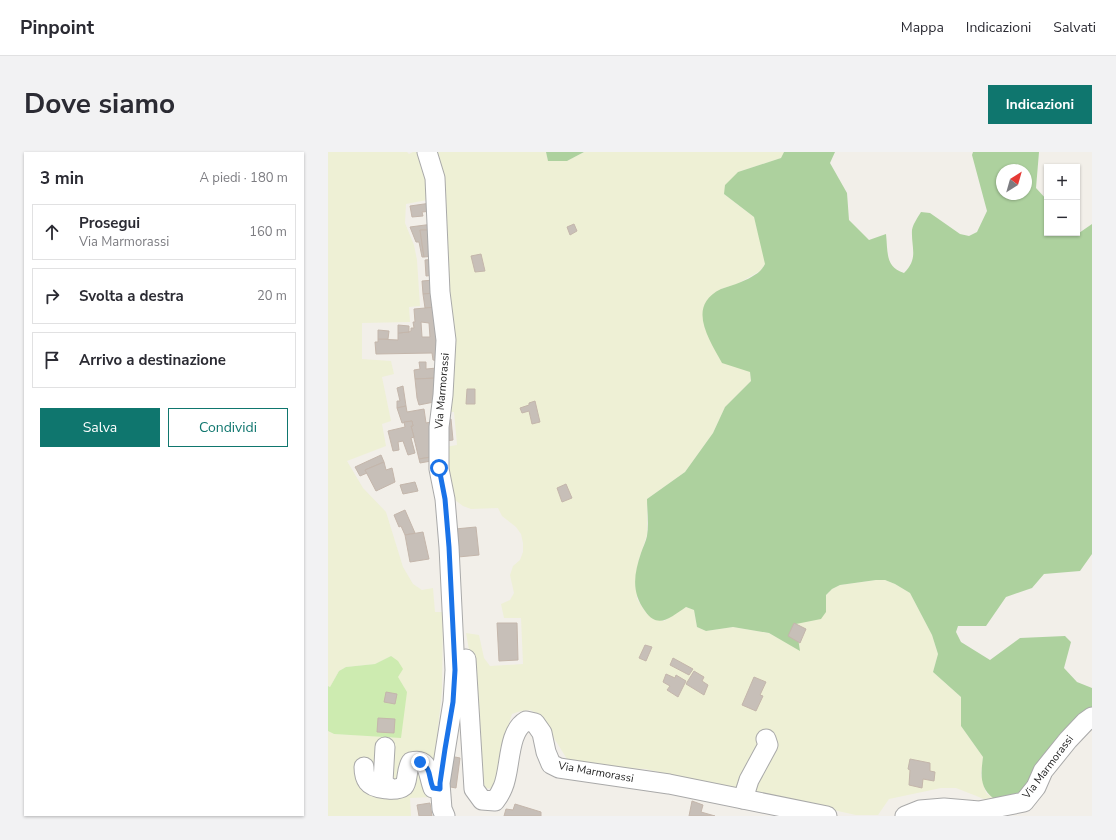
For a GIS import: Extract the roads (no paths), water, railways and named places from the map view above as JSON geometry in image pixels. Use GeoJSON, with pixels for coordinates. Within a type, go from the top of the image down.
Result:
{"type":"FeatureCollection","features":[{"type":"Feature","properties":{"kind":"street","name":"Via Marmorassi"},"geometry":{"type":"LineString","coordinates":[[426,152],[435,178],[440,292],[446,340],[443,395],[439,427],[439,468],[445,499],[454,632],[455,670],[453,702],[440,783],[442,809],[445,816]]}},
{"type":"Feature","properties":{"kind":"street","name":"Via Marmorassi"},"geometry":{"type":"LineString","coordinates":[[454,632],[466,643],[474,789],[482,800],[495,801],[501,791],[513,740],[522,723],[526,721],[535,723],[542,733],[546,752],[551,764],[559,768],[654,776],[743,799],[827,816]]}},
{"type":"Feature","properties":{"kind":"street","name":"Via Marmorassi"},"geometry":{"type":"LineString","coordinates":[[905,816],[920,810],[944,808],[979,811],[1024,802],[1036,786],[1043,771],[1068,740],[1085,722],[1092,717]]}},
{"type":"Feature","properties":{"kind":"street"},"geometry":{"type":"LineString","coordinates":[[743,799],[752,774],[768,745],[766,739]]}},
{"type":"Feature","properties":{"kind":"street"},"geometry":{"type":"LineString","coordinates":[[385,747],[383,782],[390,789]]}},
{"type":"Feature","properties":{"kind":"street"},"geometry":{"type":"LineString","coordinates":[[364,767],[368,784],[377,788],[390,789],[404,786],[408,767],[411,762],[420,762],[426,765],[429,770],[433,788],[440,789]]}},
{"type":"Feature","properties":{"kind":"street"},"geometry":{"type":"LineString","coordinates":[[707,798],[790,816]]}}]}
